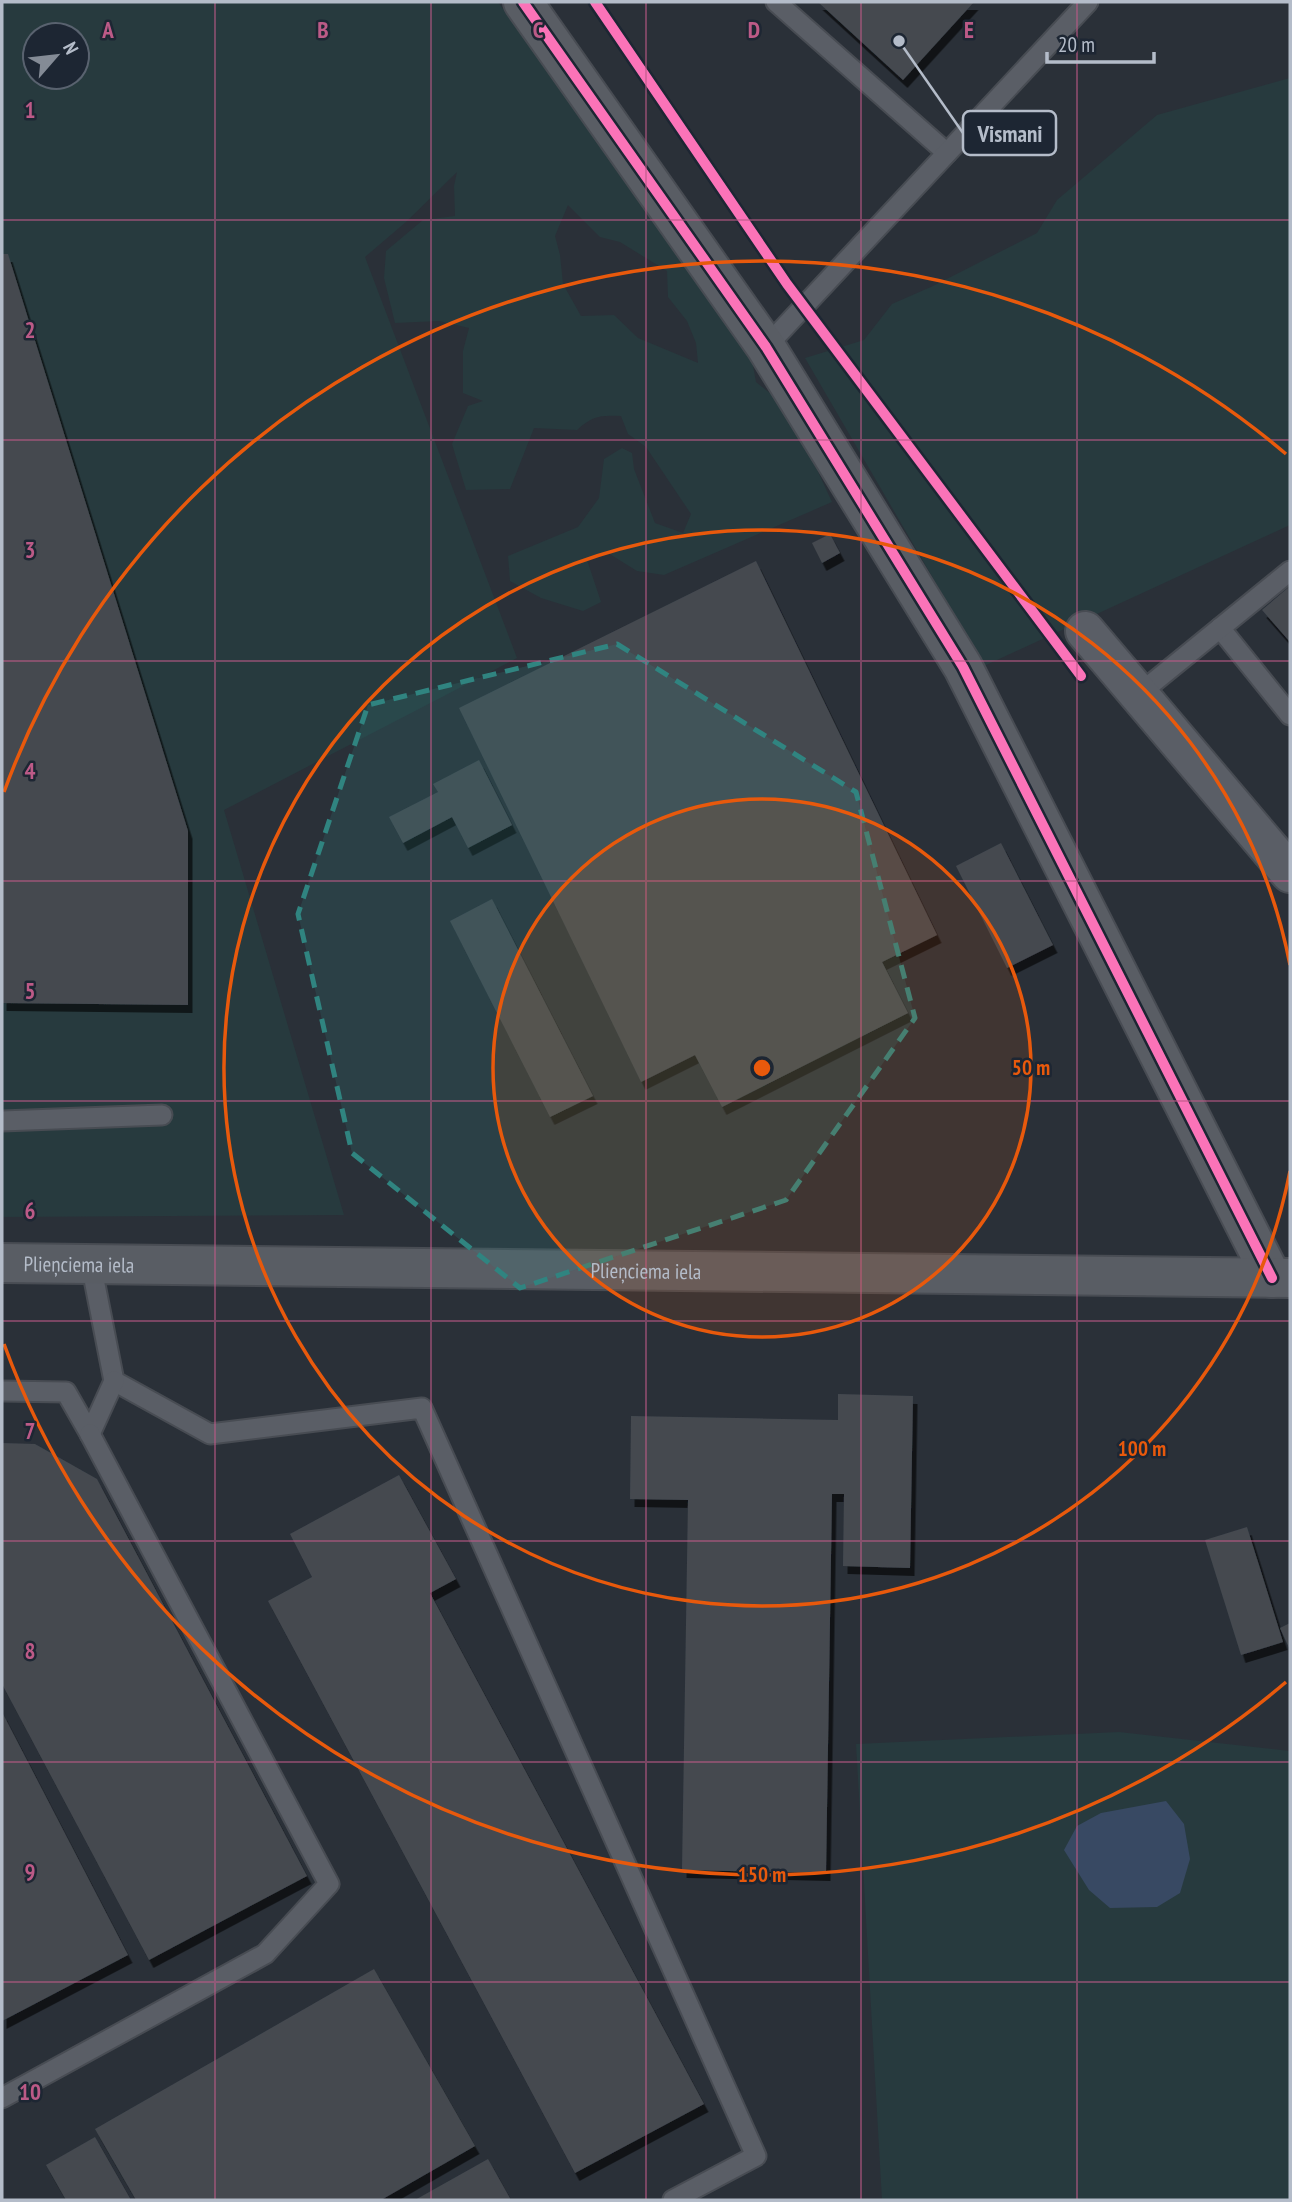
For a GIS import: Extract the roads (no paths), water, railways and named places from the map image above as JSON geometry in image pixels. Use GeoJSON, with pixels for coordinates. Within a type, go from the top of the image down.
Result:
{"type":"FeatureCollection","features":[{"type":"Feature","properties":{"kind":"street"},"geometry":{"type":"LineString","coordinates":[[523,2],[766,347],[963,667],[1281,1278]]}},
{"type":"Feature","properties":{"kind":"street"},"geometry":{"type":"LineString","coordinates":[[1086,631],[1290,873]]}},
{"type":"Feature","properties":{"kind":"street","name":"Plieņciema iela"},"geometry":{"type":"LineString","coordinates":[[2,1263],[1281,1278]]}},
{"type":"Feature","properties":{"kind":"lane"},"geometry":{"type":"LineString","coordinates":[[776,2],[947,153]]}},
{"type":"Feature","properties":{"kind":"lane"},"geometry":{"type":"LineString","coordinates":[[766,347],[1088,2]]}},
{"type":"Feature","properties":{"kind":"lane"},"geometry":{"type":"LineString","coordinates":[[1139,694],[1290,571]]}},
{"type":"Feature","properties":{"kind":"lane"},"geometry":{"type":"LineString","coordinates":[[1220,628],[1290,715]]}},
{"type":"Feature","properties":{"kind":"lane"},"geometry":{"type":"LineString","coordinates":[[2,1121],[162,1115]]}},
{"type":"Feature","properties":{"kind":"lane"},"geometry":{"type":"LineString","coordinates":[[90,1434],[114,1381],[91,1264]]}},
{"type":"Feature","properties":{"kind":"lane"},"geometry":{"type":"LineString","coordinates":[[114,1381],[210,1434],[422,1408],[757,2156],[673,2200]]}},
{"type":"Feature","properties":{"kind":"lane"},"geometry":{"type":"LineString","coordinates":[[2,1391],[66,1392],[329,1884],[265,1954],[2,2098]]}},
{"type":"Feature","properties":{"kind":"water"},"geometry":{"type":"Polygon","coordinates":[[[1166,1801],[1184,1824],[1190,1859],[1180,1893],[1157,1907],[1110,1908],[1089,1890],[1064,1850],[1077,1826],[1101,1813],[1166,1801]]]}},
{"type":"Feature","properties":{"kind":"place","name":"Vismani"},"geometry":{"type":"Point","coordinates":[899,41]}}]}
